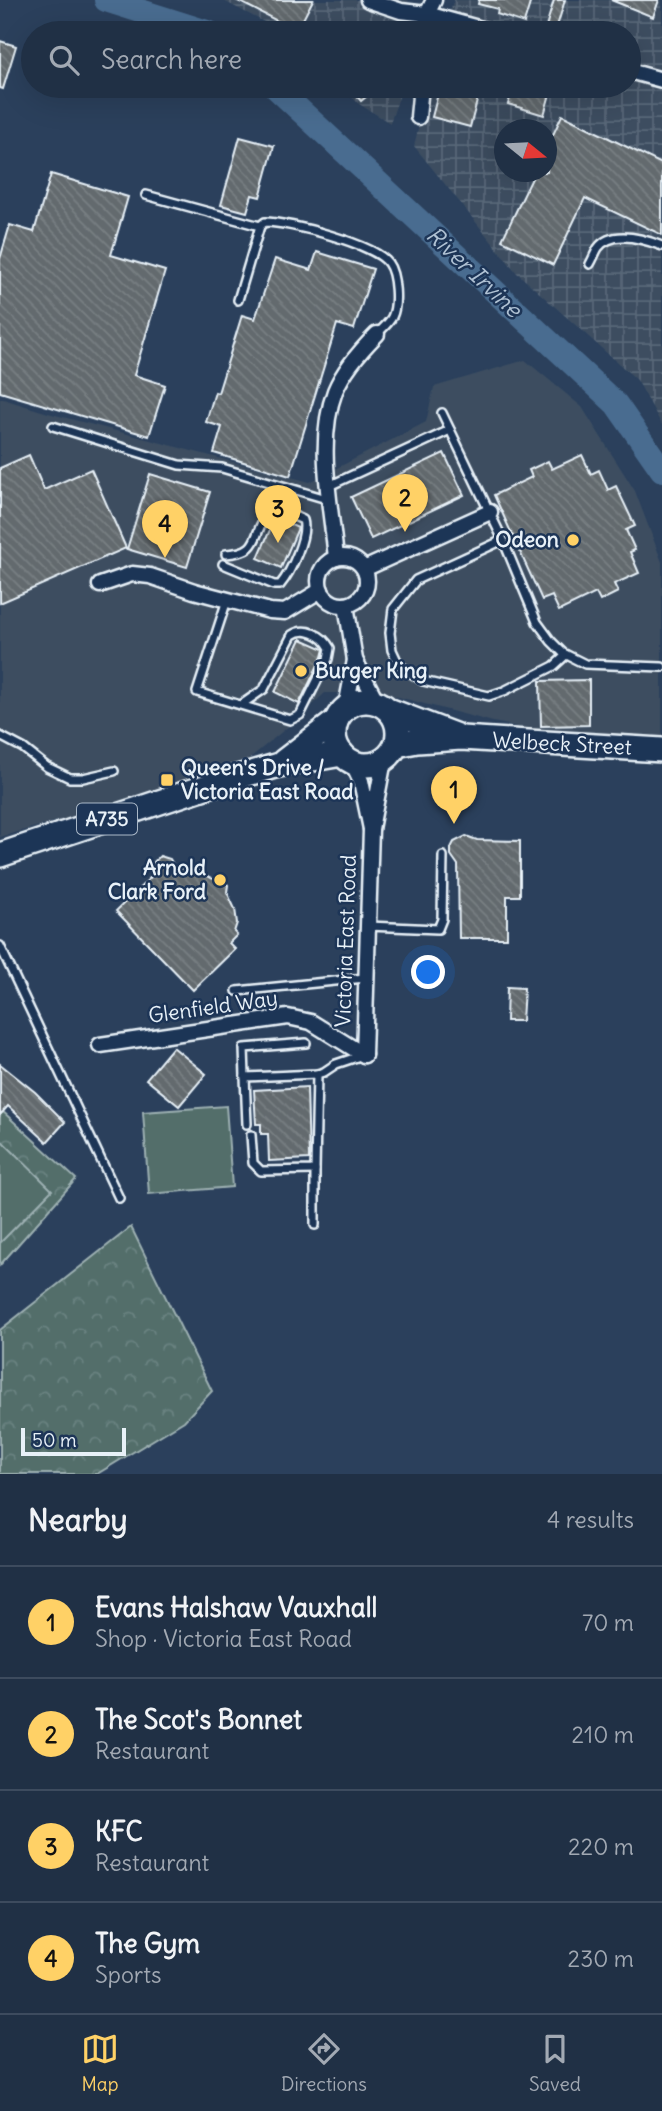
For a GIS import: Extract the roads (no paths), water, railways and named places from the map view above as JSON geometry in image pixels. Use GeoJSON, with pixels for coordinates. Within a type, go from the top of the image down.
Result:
{"type":"FeatureCollection","features":[{"type":"Feature","properties":{"kind":"main road","name":"A735"},"geometry":{"type":"LineString","coordinates":[[279,765],[355,702],[366,700],[384,707]]}},
{"type":"Feature","properties":{"kind":"main road","name":"Welbeck Street"},"geometry":{"type":"LineString","coordinates":[[384,707],[461,738]]}},
{"type":"Feature","properties":{"kind":"main road"},"geometry":{"type":"LineString","coordinates":[[384,707],[398,727],[390,753]]}},
{"type":"Feature","properties":{"kind":"main road"},"geometry":{"type":"LineString","coordinates":[[341,714],[334,738],[347,758]]}},
{"type":"Feature","properties":{"kind":"main road","name":"Welbeck Street"},"geometry":{"type":"LineString","coordinates":[[390,753],[417,741],[461,738],[662,750]]}},
{"type":"Feature","properties":{"kind":"main road","name":"A735"},"geometry":{"type":"LineString","coordinates":[[0,855],[279,765],[347,758],[368,765],[390,753]]}},
{"type":"Feature","properties":{"kind":"street"},"geometry":{"type":"LineString","coordinates":[[368,0],[401,11],[452,21]]}},
{"type":"Feature","properties":{"kind":"street"},"geometry":{"type":"LineString","coordinates":[[426,21],[433,0]]}},
{"type":"Feature","properties":{"kind":"street"},"geometry":{"type":"LineString","coordinates":[[641,73],[660,75]]}},
{"type":"Feature","properties":{"kind":"street"},"geometry":{"type":"LineString","coordinates":[[418,117],[420,98]]}},
{"type":"Feature","properties":{"kind":"street"},"geometry":{"type":"LineString","coordinates":[[336,558],[325,454],[327,426],[335,390],[358,354],[377,334]]}},
{"type":"Feature","properties":{"kind":"street"},"geometry":{"type":"LineString","coordinates":[[364,569],[490,512]]}},
{"type":"Feature","properties":{"kind":"street"},"geometry":{"type":"LineString","coordinates":[[336,558],[352,559],[364,569],[367,577],[365,592],[360,598],[346,605],[331,602],[319,583],[323,567],[336,558]]}},
{"type":"Feature","properties":{"kind":"street"},"geometry":{"type":"LineString","coordinates":[[100,585],[132,574],[150,576],[270,611],[285,612],[321,590]]}},
{"type":"Feature","properties":{"kind":"street"},"geometry":{"type":"LineString","coordinates":[[346,605],[355,660],[384,707]]}},
{"type":"Feature","properties":{"kind":"street"},"geometry":{"type":"LineString","coordinates":[[341,714],[355,660]]}},
{"type":"Feature","properties":{"kind":"street","name":"Victoria East Road"},"geometry":{"type":"LineString","coordinates":[[370,829],[390,753]]}},
{"type":"Feature","properties":{"kind":"street","name":"Victoria East Road"},"geometry":{"type":"LineString","coordinates":[[347,758],[362,781],[370,829],[364,1055]]}},
{"type":"Feature","properties":{"kind":"street","name":"Glenfield Way"},"geometry":{"type":"LineString","coordinates":[[100,1045],[288,1017],[311,1021],[364,1055]]}},
{"type":"Feature","properties":{"kind":"lane"},"geometry":{"type":"LineString","coordinates":[[146,195],[260,226]]}},
{"type":"Feature","properties":{"kind":"lane"},"geometry":{"type":"LineString","coordinates":[[238,300],[260,226],[265,222],[281,222],[373,251],[389,264],[396,297],[392,317],[377,334]]}},
{"type":"Feature","properties":{"kind":"lane"},"geometry":{"type":"LineString","coordinates":[[590,264],[598,248],[616,237],[662,246]]}},
{"type":"Feature","properties":{"kind":"lane"},"geometry":{"type":"LineString","coordinates":[[442,413],[503,540],[537,622],[551,641],[566,655],[585,664],[662,667]]}},
{"type":"Feature","properties":{"kind":"lane"},"geometry":{"type":"LineString","coordinates":[[53,426],[179,465],[222,468],[330,493],[450,430]]}},
{"type":"Feature","properties":{"kind":"lane"},"geometry":{"type":"LineString","coordinates":[[223,564],[280,585],[286,579],[306,527],[303,520],[279,509],[268,512],[252,548],[242,553],[226,554]]}},
{"type":"Feature","properties":{"kind":"lane"},"geometry":{"type":"LineString","coordinates":[[503,540],[416,580],[393,609],[390,633],[392,650],[400,665],[423,681],[489,696],[554,666],[566,655]]}},
{"type":"Feature","properties":{"kind":"lane"},"geometry":{"type":"LineString","coordinates":[[228,599],[197,692],[290,720],[300,715],[330,648],[325,641],[306,630],[297,631],[292,635],[264,689],[241,705]]}},
{"type":"Feature","properties":{"kind":"lane"},"geometry":{"type":"LineString","coordinates":[[0,736],[23,748],[47,767],[70,778],[114,771]]}},
{"type":"Feature","properties":{"kind":"lane"},"geometry":{"type":"LineString","coordinates":[[367,926],[438,929],[442,919],[443,856]]}},
{"type":"Feature","properties":{"kind":"lane"},"geometry":{"type":"LineString","coordinates":[[0,946],[119,1198]]}},
{"type":"Feature","properties":{"kind":"lane"},"geometry":{"type":"LineString","coordinates":[[237,991],[365,978]]}},
{"type":"Feature","properties":{"kind":"lane"},"geometry":{"type":"LineString","coordinates":[[247,1124],[244,1048],[306,1043]]}},
{"type":"Feature","properties":{"kind":"lane"},"geometry":{"type":"LineString","coordinates":[[245,1077],[317,1074],[336,1064],[364,1055]]}},
{"type":"Feature","properties":{"kind":"lane"},"geometry":{"type":"LineString","coordinates":[[315,1225],[317,1074]]}},
{"type":"Feature","properties":{"kind":"lane"},"geometry":{"type":"LineString","coordinates":[[251,1135],[253,1163],[261,1171],[315,1170]]}},
{"type":"Feature","properties":{"kind":"waterway","name":"River Irvine"},"geometry":{"type":"LineString","coordinates":[[106,0],[172,21]]}},
{"type":"Feature","properties":{"kind":"waterway","name":"River Irvine"},"geometry":{"type":"LineString","coordinates":[[287,98],[616,404],[662,470]]}},
{"type":"Feature","properties":{"kind":"place","name":"The Scot's Bonnet"},"geometry":{"type":"Point","coordinates":[405,532]}},
{"type":"Feature","properties":{"kind":"place","name":"Odeon"},"geometry":{"type":"Point","coordinates":[573,540]}},
{"type":"Feature","properties":{"kind":"place","name":"KFC"},"geometry":{"type":"Point","coordinates":[278,543]}},
{"type":"Feature","properties":{"kind":"place","name":"The Gym"},"geometry":{"type":"Point","coordinates":[165,558]}},
{"type":"Feature","properties":{"kind":"place","name":"Burger King"},"geometry":{"type":"Point","coordinates":[301,671]}},
{"type":"Feature","properties":{"kind":"place","name":"Queen's Drive / Victoria East Road"},"geometry":{"type":"Point","coordinates":[167,780]}},
{"type":"Feature","properties":{"kind":"place","name":"Evans Halshaw Vauxhall"},"geometry":{"type":"Point","coordinates":[454,824]}},
{"type":"Feature","properties":{"kind":"place","name":"Arnold Clark Ford"},"geometry":{"type":"Point","coordinates":[220,880]}}]}
